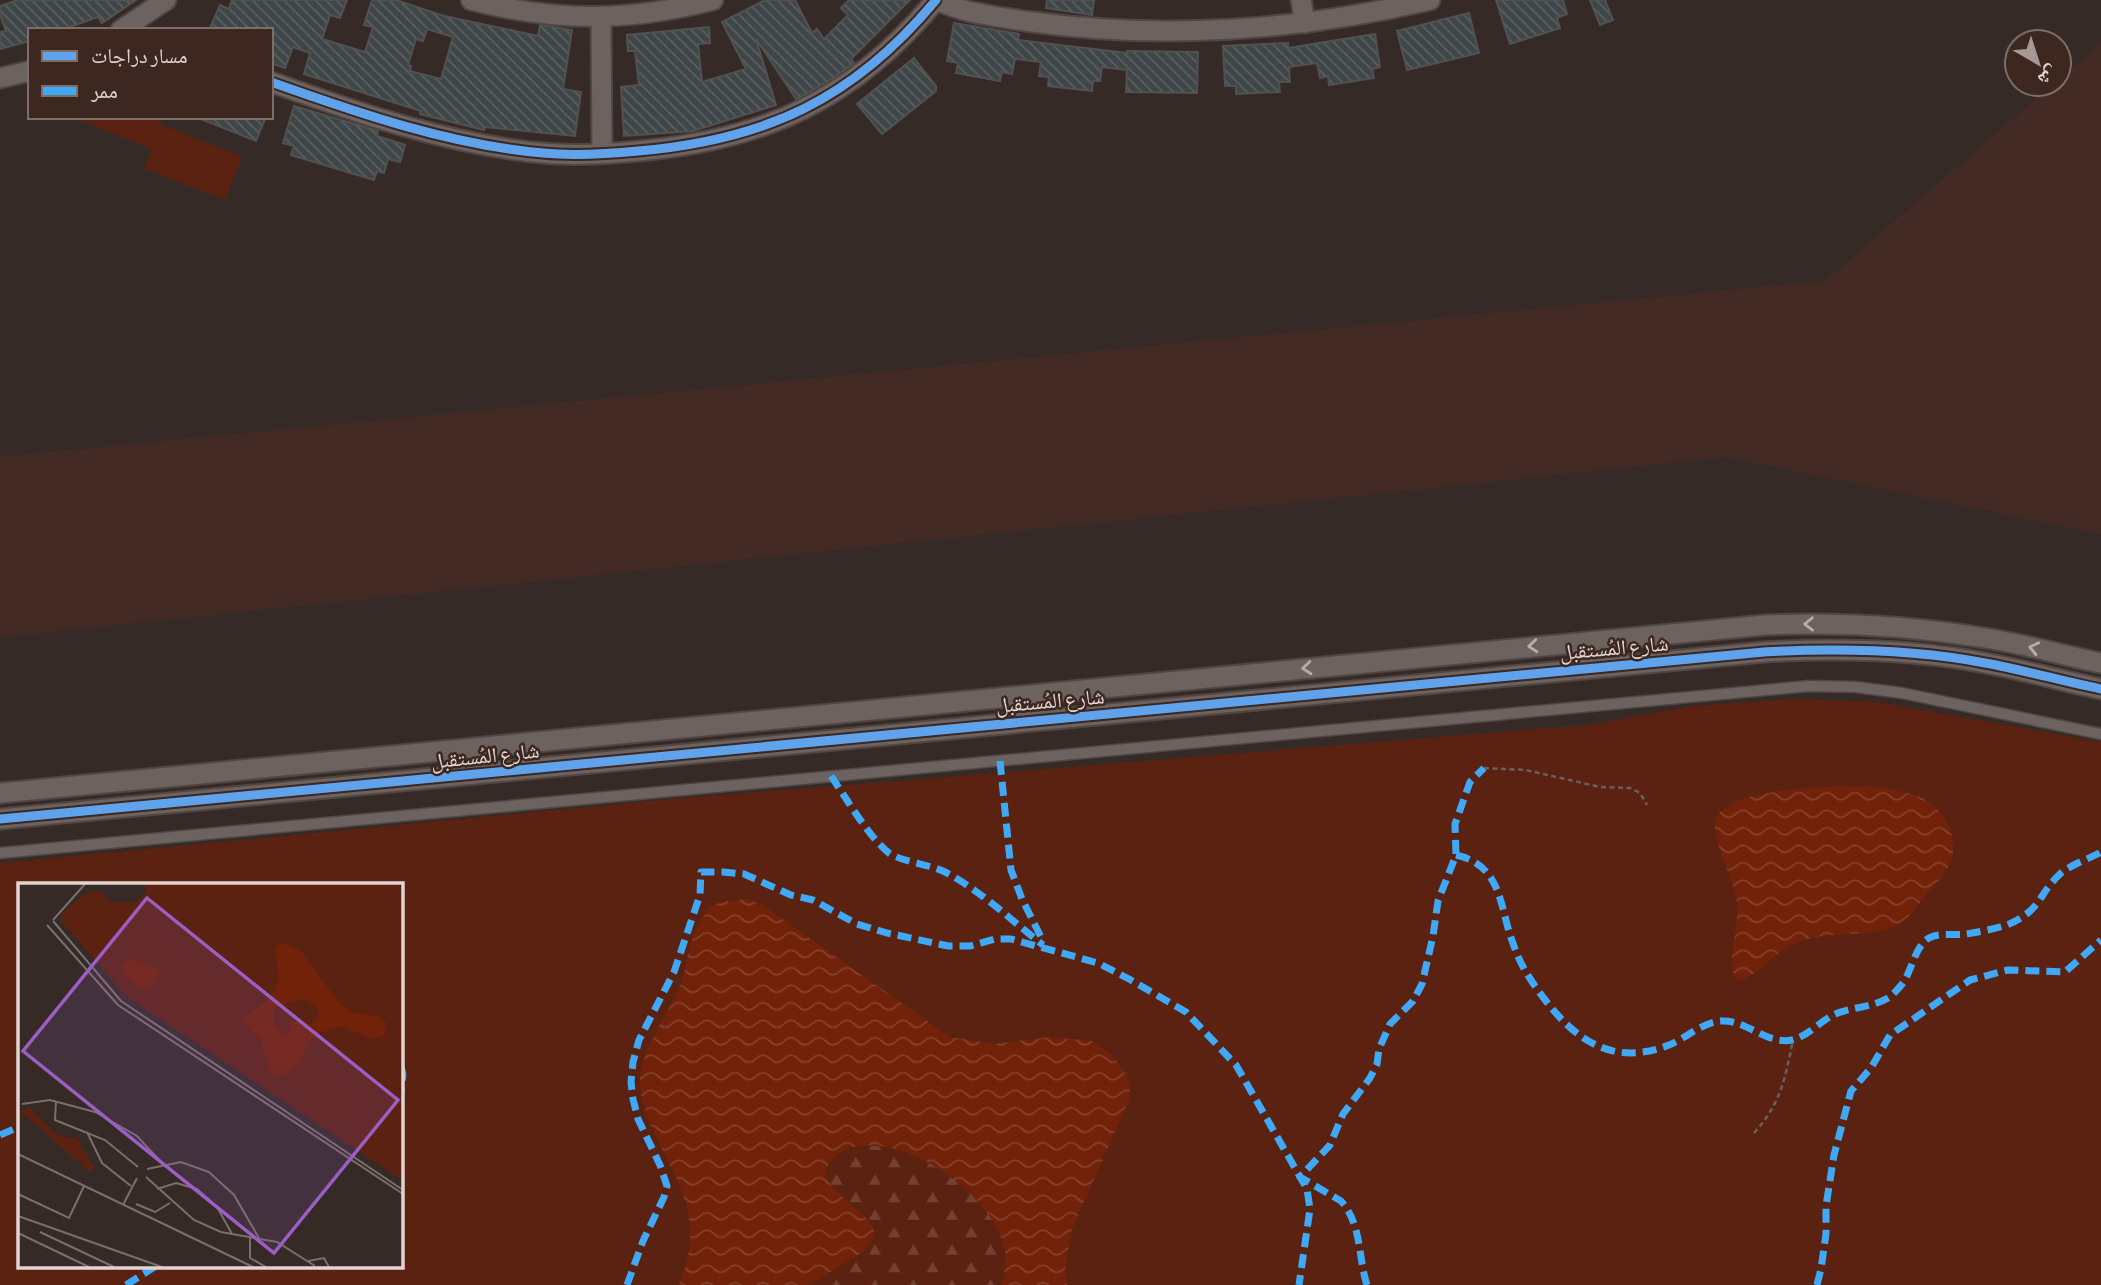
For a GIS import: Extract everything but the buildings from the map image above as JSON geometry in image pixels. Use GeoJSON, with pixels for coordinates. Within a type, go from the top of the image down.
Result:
{"type":"FeatureCollection","features":[{"type":"Feature","properties":{"kind":"street"},"geometry":{"type":"LineString","coordinates":[[145,24],[166,0]]}},
{"type":"Feature","properties":{"kind":"street"},"geometry":{"type":"LineString","coordinates":[[471,0],[536,14],[570,18],[655,13],[713,0]]}},
{"type":"Feature","properties":{"kind":"street"},"geometry":{"type":"LineString","coordinates":[[273,83],[367,114],[473,142],[544,153],[602,153],[697,144],[740,134],[789,117],[820,102],[866,70],[937,0],[967,12],[1043,23],[1100,29],[1176,31],[1305,23],[1430,0]]}},
{"type":"Feature","properties":{"kind":"street"},"geometry":{"type":"LineString","coordinates":[[1301,0],[1305,23]]}},
{"type":"Feature","properties":{"kind":"street"},"geometry":{"type":"LineString","coordinates":[[601,18],[602,153]]}},
{"type":"Feature","properties":{"kind":"street"},"geometry":{"type":"LineString","coordinates":[[0,78],[28,71]]}},
{"type":"Feature","properties":{"kind":"street","name":"شارع المُستقبل"},"geometry":{"type":"LineString","coordinates":[[0,793],[1753,626],[1810,623],[1900,626],[1988,638],[2101,663]]}},
{"type":"Feature","properties":{"kind":"street","name":"شارع المُستقبل"},"geometry":{"type":"LineString","coordinates":[[0,819],[1764,652],[1856,649],[1943,656],[2101,689]]}},
{"type":"Feature","properties":{"kind":"lane"},"geometry":{"type":"LineString","coordinates":[[0,853],[1810,686],[1856,687],[1902,693],[2101,734]]}},
{"type":"Feature","properties":{"kind":"path"},"geometry":{"type":"LineString","coordinates":[[1483,768],[1526,770],[1600,787],[1630,788],[1640,793],[1647,805]]}},
{"type":"Feature","properties":{"kind":"path"},"geometry":{"type":"LineString","coordinates":[[1754,1133],[1779,1099],[1793,1040]]}},
{"type":"Feature","properties":{"kind":"shaded area"},"geometry":{"type":"Polygon","coordinates":[[[2101,43],[2101,534],[1727,457],[0,637],[0,457],[1825,281],[2037,98],[2073,98],[2073,67],[2101,43]]]}},
{"type":"Feature","properties":{"kind":"green space"},"geometry":{"type":"Polygon","coordinates":[[[78,119],[161,119],[160,124],[242,157],[225,200],[144,168],[152,149],[78,119]]]}},
{"type":"Feature","properties":{"kind":"green space"},"geometry":{"type":"Polygon","coordinates":[[[1794,699],[1877,702],[2101,742],[2101,1285],[0,1285],[0,863],[674,799],[1589,725],[1692,706],[1794,699]]]}},
{"type":"Feature","properties":{"kind":"green space"},"geometry":{"type":"Polygon","coordinates":[[[860,1145],[892,1149],[920,1158],[947,1173],[972,1194],[984,1207],[1002,1237],[1006,1269],[1001,1285],[809,1285],[840,1268],[861,1212],[833,1186],[827,1173],[827,1165],[845,1150],[860,1145]]]}},
{"type":"Feature","properties":{"kind":"water"},"geometry":{"type":"Polygon","coordinates":[[[1852,786],[1906,792],[1930,803],[1940,812],[1952,835],[1953,846],[1945,873],[1908,917],[1894,927],[1820,936],[1799,942],[1783,950],[1742,981],[1735,978],[1732,950],[1737,903],[1716,833],[1715,825],[1720,812],[1732,803],[1751,796],[1796,789],[1852,786]]]}},
{"type":"Feature","properties":{"kind":"water"},"geometry":{"type":"Polygon","coordinates":[[[748,899],[764,906],[950,1037],[995,1044],[1049,1037],[1092,1041],[1113,1056],[1125,1073],[1130,1087],[1129,1100],[1072,1229],[1065,1270],[1067,1285],[1001,1285],[1006,1257],[997,1228],[977,1200],[950,1176],[919,1158],[887,1147],[858,1146],[834,1157],[826,1176],[833,1187],[870,1222],[874,1230],[871,1242],[861,1253],[809,1285],[679,1285],[687,1262],[690,1222],[680,1187],[645,1108],[640,1084],[641,1072],[648,1049],[681,985],[692,940],[709,907],[722,902],[748,899]]]}},
{"type":"Feature","properties":{"kind":"marked path"},"geometry":{"type":"LineString","coordinates":[[1000,761],[1011,870],[1043,941]]}},
{"type":"Feature","properties":{"kind":"marked path"},"geometry":{"type":"LineString","coordinates":[[1367,1285],[1356,1231],[1348,1210],[1341,1201],[1300,1177],[1330,1145],[1343,1114],[1377,1064],[1379,1049],[1390,1024],[1413,1001],[1422,984],[1438,901],[1456,855],[1455,824],[1470,782],[1484,768]]}},
{"type":"Feature","properties":{"kind":"marked path"},"geometry":{"type":"LineString","coordinates":[[831,776],[865,827],[889,853],[945,872],[983,897],[1043,945]]}},
{"type":"Feature","properties":{"kind":"marked path"},"geometry":{"type":"LineString","coordinates":[[1456,855],[1472,861],[1491,879],[1520,961],[1536,988],[1558,1016],[1571,1029],[1600,1047],[1632,1053],[1669,1045],[1701,1027],[1721,1021],[1739,1024],[1773,1039],[1783,1041],[1797,1038],[1833,1015],[1875,1004],[1890,997],[1903,983],[1917,952],[1929,938],[2007,925],[2027,914],[2063,871],[2101,852]]}},
{"type":"Feature","properties":{"kind":"marked path"},"geometry":{"type":"LineString","coordinates":[[627,1285],[667,1186],[638,1119],[631,1082],[633,1062],[639,1040],[674,972],[700,895],[701,872],[744,874],[791,895],[813,900],[857,924],[887,933],[948,946],[970,946],[995,939],[1011,939],[1098,963],[1186,1012],[1236,1065],[1307,1189],[1310,1209],[1299,1285]]}},
{"type":"Feature","properties":{"kind":"marked path"},"geometry":{"type":"LineString","coordinates":[[1817,1285],[1826,1234],[1826,1206],[1834,1155],[1851,1091],[1871,1068],[1890,1035],[1970,980],[2008,970],[2065,972],[2101,940]]}},
{"type":"Feature","properties":{"kind":"marked path"},"geometry":{"type":"LineString","coordinates":[[402,1070],[402,1083]]}},
{"type":"Feature","properties":{"kind":"marked path"},"geometry":{"type":"LineString","coordinates":[[0,1135],[18,1127]]}},
{"type":"Feature","properties":{"kind":"marked path"},"geometry":{"type":"LineString","coordinates":[[126,1285],[153,1268]]}},
{"type":"Feature","properties":{"kind":"cycle path"},"geometry":{"type":"LineString","coordinates":[[273,83],[405,126],[474,143],[555,154],[638,151],[727,137],[804,108],[873,64],[936,0]]}},
{"type":"Feature","properties":{"kind":"cycle path"},"geometry":{"type":"LineString","coordinates":[[0,819],[1764,652],[1847,650],[1958,658],[2101,689]]}}]}
